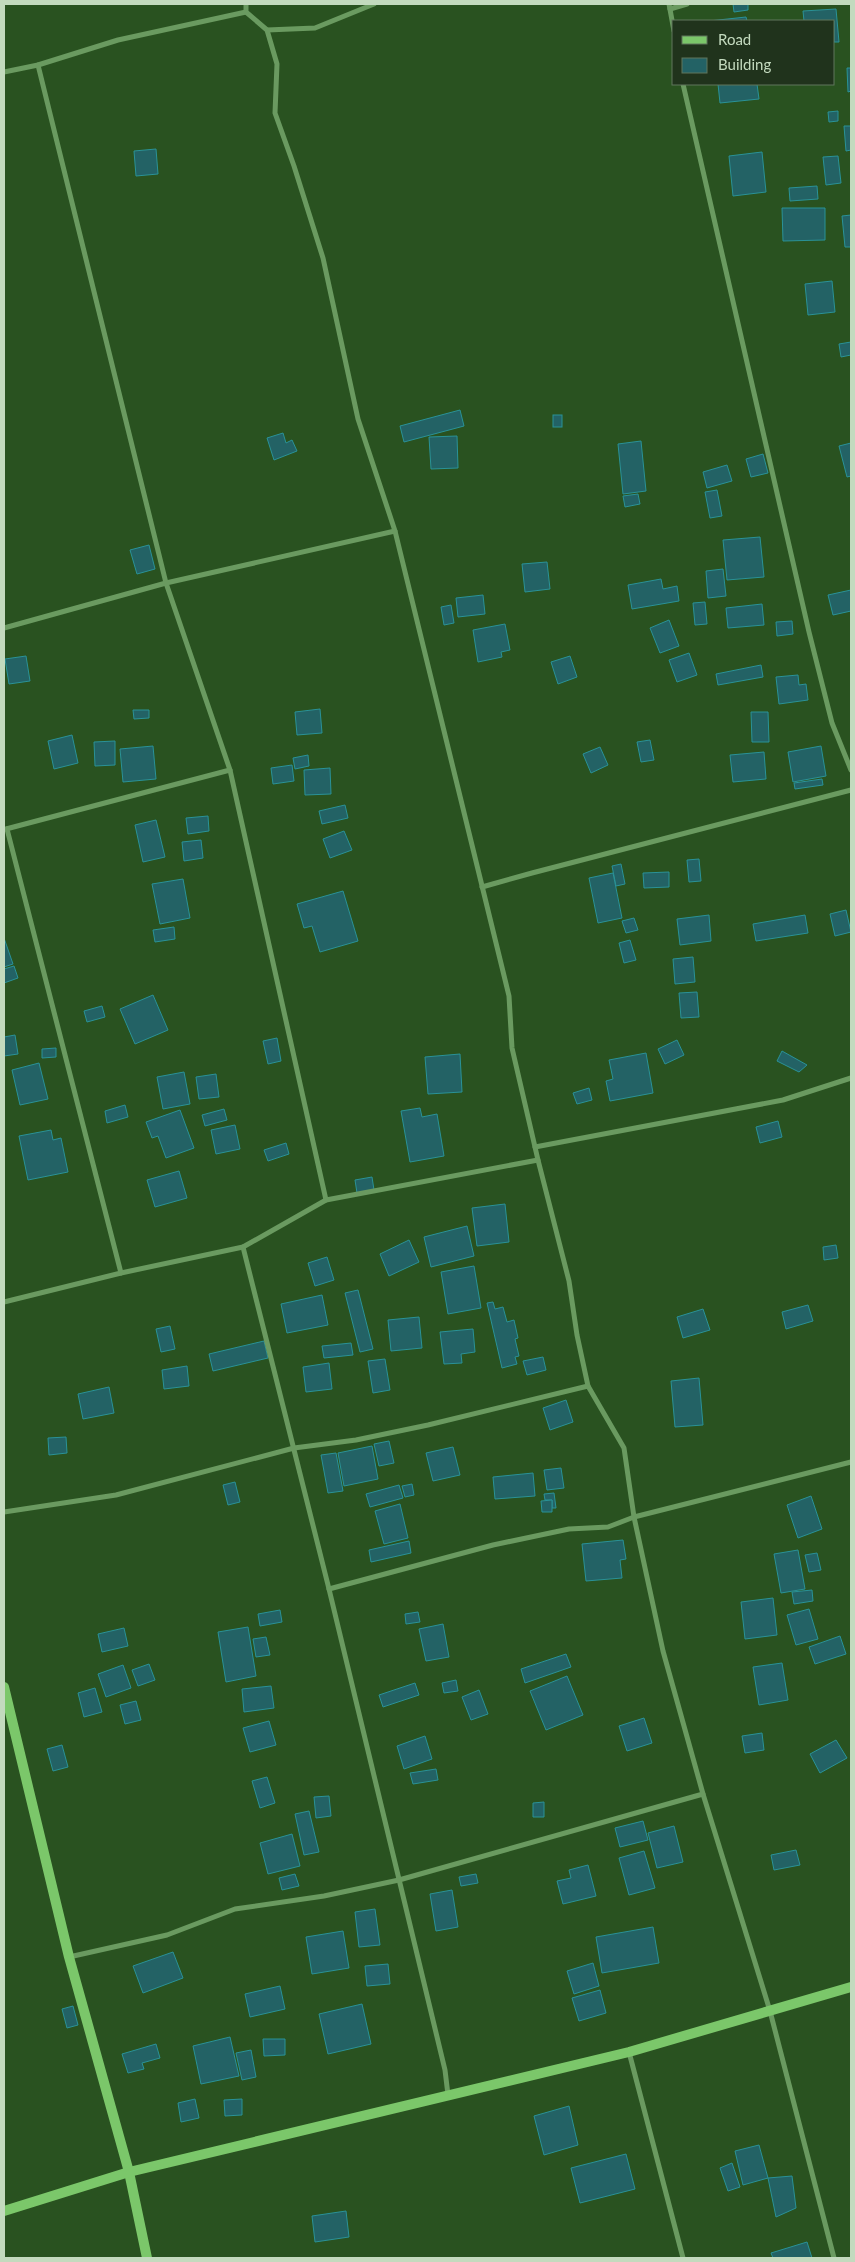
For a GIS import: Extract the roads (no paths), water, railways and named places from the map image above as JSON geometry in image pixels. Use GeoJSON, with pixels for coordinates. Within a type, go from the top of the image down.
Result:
{"type":"FeatureCollection","features":[{"type":"Feature","properties":{"kind":"main road"},"geometry":{"type":"LineString","coordinates":[[4,1687],[69,1957],[129,2172],[147,2258]]}},
{"type":"Feature","properties":{"kind":"main road"},"geometry":{"type":"LineString","coordinates":[[4,2210],[129,2172],[629,2052],[851,1987]]}},
{"type":"Feature","properties":{"kind":"street"},"geometry":{"type":"LineString","coordinates":[[246,4],[246,12],[267,30],[277,64],[275,113],[323,258],[358,419],[396,531],[508,996],[512,1048],[569,1281],[577,1335],[588,1386],[624,1448],[634,1517],[663,1651],[703,1794],[770,2011],[834,2258]]}},
{"type":"Feature","properties":{"kind":"street"},"geometry":{"type":"LineString","coordinates":[[267,30],[315,28],[374,4]]}},
{"type":"Feature","properties":{"kind":"street"},"geometry":{"type":"LineString","coordinates":[[672,21],[669,6],[687,4]]}},
{"type":"Feature","properties":{"kind":"street"},"geometry":{"type":"LineString","coordinates":[[4,72],[38,65],[118,40],[246,12]]}},
{"type":"Feature","properties":{"kind":"street"},"geometry":{"type":"LineString","coordinates":[[38,65],[166,583],[230,770],[326,1200]]}},
{"type":"Feature","properties":{"kind":"street"},"geometry":{"type":"LineString","coordinates":[[683,85],[809,632],[832,723],[851,770]]}},
{"type":"Feature","properties":{"kind":"street"},"geometry":{"type":"LineString","coordinates":[[4,628],[166,583],[396,531]]}},
{"type":"Feature","properties":{"kind":"street"},"geometry":{"type":"LineString","coordinates":[[121,1273],[5,829],[230,770]]}},
{"type":"Feature","properties":{"kind":"street"},"geometry":{"type":"LineString","coordinates":[[482,887],[851,790]]}},
{"type":"Feature","properties":{"kind":"street"},"geometry":{"type":"LineString","coordinates":[[535,1147],[783,1100],[851,1078]]}},
{"type":"Feature","properties":{"kind":"street"},"geometry":{"type":"LineString","coordinates":[[4,1302],[121,1273],[243,1247],[326,1200],[538,1160]]}},
{"type":"Feature","properties":{"kind":"street"},"geometry":{"type":"LineString","coordinates":[[243,1247],[329,1589],[445,2070],[448,2094]]}},
{"type":"Feature","properties":{"kind":"street"},"geometry":{"type":"LineString","coordinates":[[4,1512],[116,1495],[294,1448],[356,1440],[428,1425],[588,1386]]}},
{"type":"Feature","properties":{"kind":"street"},"geometry":{"type":"LineString","coordinates":[[329,1589],[493,1545],[570,1529],[608,1527],[634,1517],[851,1462]]}},
{"type":"Feature","properties":{"kind":"street"},"geometry":{"type":"LineString","coordinates":[[69,1957],[167,1935],[235,1909],[324,1896],[399,1880],[703,1794]]}},
{"type":"Feature","properties":{"kind":"street"},"geometry":{"type":"LineString","coordinates":[[629,2052],[683,2258]]}}]}
